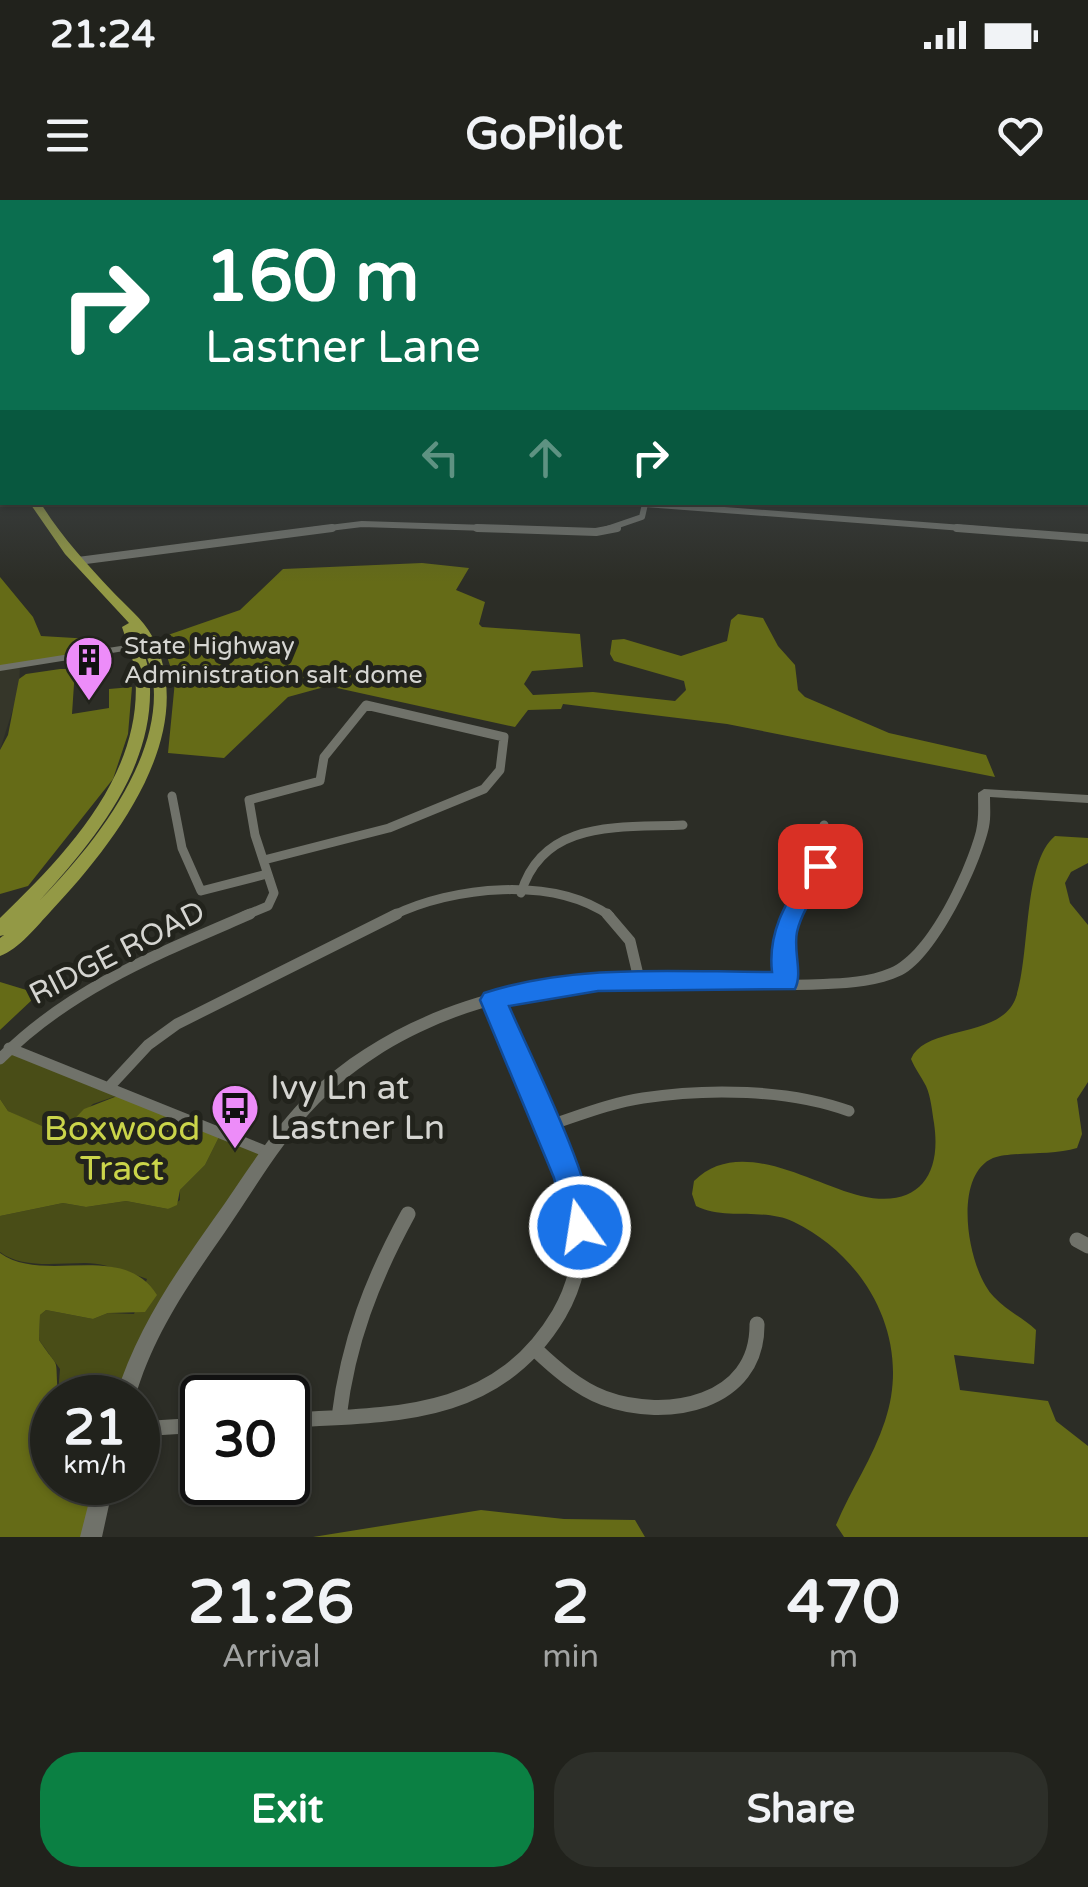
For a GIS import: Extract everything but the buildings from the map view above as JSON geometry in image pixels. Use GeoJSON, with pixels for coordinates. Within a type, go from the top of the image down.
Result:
{"type":"FeatureCollection","features":[{"type":"Feature","properties":{"kind":"main road"},"geometry":{"type":"LineString","coordinates":[[0,948],[72,879],[132,794],[151,746],[158,713],[156,676],[143,646],[36,505]]}},
{"type":"Feature","properties":{"kind":"main road"},"geometry":{"type":"LineString","coordinates":[[0,928],[36,892],[96,819],[131,760],[143,712],[143,646]]}},
{"type":"Feature","properties":{"kind":"main road"},"geometry":{"type":"LineString","coordinates":[[0,913],[36,892]]}},
{"type":"Feature","properties":{"kind":"street"},"geometry":{"type":"LineString","coordinates":[[78,561],[362,524],[596,532],[642,518],[645,505]]}},
{"type":"Feature","properties":{"kind":"street"},"geometry":{"type":"LineString","coordinates":[[658,505],[1088,538]]}},
{"type":"Feature","properties":{"kind":"street"},"geometry":{"type":"LineString","coordinates":[[0,668],[143,646]]}},
{"type":"Feature","properties":{"kind":"street"},"geometry":{"type":"LineString","coordinates":[[172,796],[182,848],[201,890],[267,874],[249,800],[320,781],[324,758],[366,704],[504,737],[500,770],[484,789],[389,828],[264,860]]}},
{"type":"Feature","properties":{"kind":"street"},"geometry":{"type":"LineString","coordinates":[[133,1375],[150,1327],[270,1153],[314,1098],[362,1058],[416,1027],[493,1000],[567,984],[639,979],[835,983],[882,977],[906,966],[924,951],[982,832],[984,793],[1004,791],[1088,799]]}},
{"type":"Feature","properties":{"kind":"street"},"geometry":{"type":"LineString","coordinates":[[786,982],[784,935],[789,919],[817,873],[824,824]]}},
{"type":"Feature","properties":{"kind":"street"},"geometry":{"type":"LineString","coordinates":[[521,893],[529,862],[554,842],[604,830],[683,825]]}},
{"type":"Feature","properties":{"kind":"street","name":"RIDGE ROAD"},"geometry":{"type":"LineString","coordinates":[[5,1053],[32,1025],[65,1003],[268,906],[274,893],[267,874]]}},
{"type":"Feature","properties":{"kind":"street"},"geometry":{"type":"LineString","coordinates":[[110,1086],[148,1045],[177,1024],[405,910],[468,894],[575,898],[609,914],[632,944],[639,979]]}},
{"type":"Feature","properties":{"kind":"street"},"geometry":{"type":"LineString","coordinates":[[310,1419],[405,1414],[458,1402],[490,1386],[535,1348],[570,1292],[580,1240],[575,1197],[493,1000]]}},
{"type":"Feature","properties":{"kind":"street"},"geometry":{"type":"LineString","coordinates":[[5,1053],[110,1086],[270,1153]]}},
{"type":"Feature","properties":{"kind":"street"},"geometry":{"type":"LineString","coordinates":[[547,1126],[630,1101],[674,1096],[823,1100],[849,1111]]}},
{"type":"Feature","properties":{"kind":"street"},"geometry":{"type":"LineString","coordinates":[[340,1417],[344,1370],[355,1320],[372,1277],[408,1214]]}},
{"type":"Feature","properties":{"kind":"street"},"geometry":{"type":"LineString","coordinates":[[535,1348],[565,1376],[606,1398],[633,1405],[668,1406],[706,1398],[732,1383],[752,1363],[757,1324]]}},
{"type":"Feature","properties":{"kind":"street"},"geometry":{"type":"LineString","coordinates":[[91,1537],[99,1505]]}},
{"type":"Feature","properties":{"kind":"shaded area"},"geometry":{"type":"Polygon","coordinates":[[[20,665],[19,690],[0,750],[0,668],[20,665]]]}},
{"type":"Feature","properties":{"kind":"green space"},"geometry":{"type":"Polygon","coordinates":[[[422,563],[469,568],[456,590],[485,602],[479,624],[482,627],[580,634],[583,667],[532,671],[524,684],[533,695],[593,692],[675,701],[686,690],[684,681],[614,661],[610,654],[612,640],[624,639],[681,656],[727,641],[731,620],[738,614],[763,618],[778,646],[795,665],[798,690],[805,697],[889,733],[986,755],[995,777],[727,724],[563,704],[561,709],[528,710],[515,727],[328,686],[288,697],[224,758],[168,753],[175,681],[162,641],[165,636],[240,610],[283,569],[422,563]]]}},
{"type":"Feature","properties":{"kind":"green space"},"geometry":{"type":"Polygon","coordinates":[[[0,577],[33,617],[41,636],[92,639],[84,655],[0,668],[0,577]]]}},
{"type":"Feature","properties":{"kind":"green space"},"geometry":{"type":"Polygon","coordinates":[[[75,669],[72,714],[109,708],[109,689],[132,687],[128,734],[113,779],[28,886],[0,894],[0,750],[8,735],[19,679],[26,674],[75,669]]]}},
{"type":"Feature","properties":{"kind":"green space"},"geometry":{"type":"Polygon","coordinates":[[[1055,836],[1088,838],[1088,863],[1071,872],[1065,883],[1070,903],[1088,925],[1088,1082],[1077,1099],[1082,1134],[1077,1148],[993,1158],[980,1168],[968,1203],[971,1246],[977,1267],[994,1297],[1036,1330],[1034,1364],[954,1355],[960,1390],[1048,1401],[1056,1421],[1088,1446],[1088,1537],[844,1537],[836,1525],[880,1435],[892,1391],[893,1361],[888,1332],[877,1305],[843,1257],[820,1238],[782,1218],[720,1213],[696,1206],[692,1194],[694,1181],[712,1168],[732,1162],[754,1162],[881,1199],[898,1198],[922,1184],[934,1159],[934,1123],[928,1090],[911,1059],[931,1041],[994,1021],[1015,1000],[1037,867],[1055,836]]]}},
{"type":"Feature","properties":{"kind":"green space"},"geometry":{"type":"Polygon","coordinates":[[[0,982],[33,992],[33,999],[0,1030],[0,982]]]}},
{"type":"Feature","properties":{"kind":"green space"},"geometry":{"type":"Polygon","coordinates":[[[9,1048],[125,1093],[93,1104],[65,1131],[52,1133],[8,1111],[0,1099],[0,1059],[9,1048]]]}},
{"type":"Feature","properties":{"kind":"green space","name":"Boxwood Tract"},"geometry":{"type":"Polygon","coordinates":[[[125,1093],[221,1133],[205,1165],[180,1190],[177,1205],[168,1209],[126,1201],[86,1207],[63,1203],[0,1216],[0,1099],[8,1111],[60,1134],[84,1109],[125,1093]]]}},
{"type":"Feature","properties":{"kind":"green space"},"geometry":{"type":"Polygon","coordinates":[[[221,1133],[270,1153],[167,1299],[134,1375],[60,1375],[60,1369],[39,1340],[40,1315],[46,1310],[93,1319],[108,1313],[134,1314],[147,1279],[100,1265],[41,1264],[9,1257],[0,1252],[0,1216],[63,1203],[86,1207],[126,1201],[168,1209],[180,1200],[180,1190],[205,1165],[221,1133]]]}},
{"type":"Feature","properties":{"kind":"green space","name":"Boxwood Tract"},"geometry":{"type":"Polygon","coordinates":[[[0,1253],[18,1262],[38,1265],[104,1266],[142,1279],[157,1295],[145,1312],[108,1313],[93,1319],[46,1310],[40,1315],[39,1340],[56,1364],[57,1375],[30,1375],[30,1505],[99,1505],[91,1537],[0,1537],[0,1253]]]}},
{"type":"Feature","properties":{"kind":"green space"},"geometry":{"type":"Polygon","coordinates":[[[481,1510],[564,1519],[635,1520],[645,1537],[313,1537],[481,1510]]]}},
{"type":"Feature","properties":{"kind":"place","name":"State Highway Administration salt dome"},"geometry":{"type":"Point","coordinates":[89,702]}},
{"type":"Feature","properties":{"kind":"place","name":"Ivy Ln at Lastner Ln"},"geometry":{"type":"Point","coordinates":[235,1150]}},
{"type":"Feature","properties":{"kind":"route"},"geometry":{"type":"LineString","coordinates":[[580,1227],[569,1178],[493,1000],[536,989],[598,981],[786,982],[782,950],[785,928],[820,866]]}}]}
